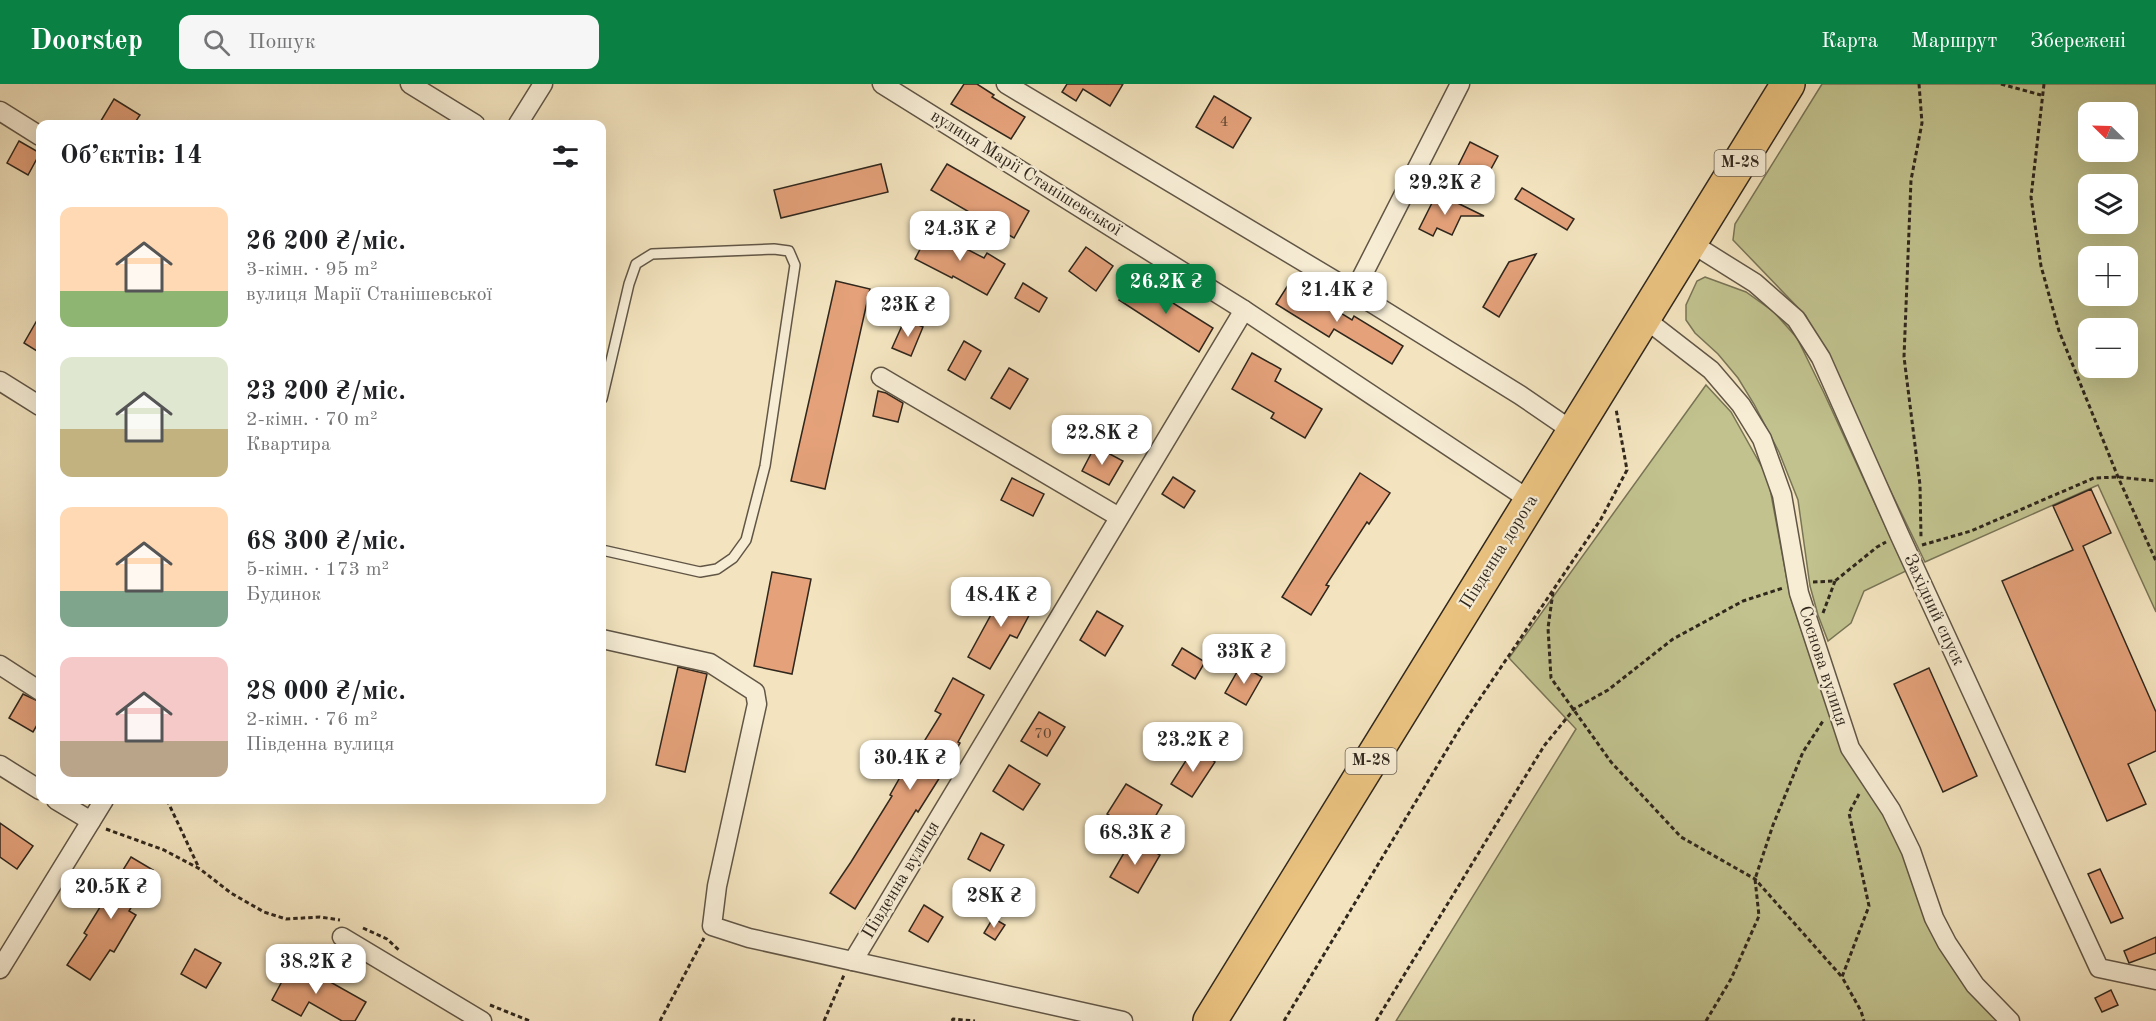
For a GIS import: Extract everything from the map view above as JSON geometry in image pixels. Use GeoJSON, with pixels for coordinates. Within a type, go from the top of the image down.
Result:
{"type":"FeatureCollection","features":[{"type":"Feature","properties":{"kind":"highway","name":"Південна дорога"},"geometry":{"type":"LineString","coordinates":[[1210,1021],[1788,84]]}},
{"type":"Feature","properties":{"kind":"street"},"geometry":{"type":"LineString","coordinates":[[410,84],[468,120]]}},
{"type":"Feature","properties":{"kind":"street"},"geometry":{"type":"LineString","coordinates":[[521,120],[543,84]]}},
{"type":"Feature","properties":{"kind":"street","name":"вулиця Марії Станішевської"},"geometry":{"type":"LineString","coordinates":[[882,84],[1244,310],[1531,501]]}},
{"type":"Feature","properties":{"kind":"street"},"geometry":{"type":"LineString","coordinates":[[1005,84],[1354,292],[1520,394],[1574,432]]}},
{"type":"Feature","properties":{"kind":"street"},"geometry":{"type":"LineString","coordinates":[[1354,292],[1454,86]]}},
{"type":"Feature","properties":{"kind":"street"},"geometry":{"type":"LineString","coordinates":[[0,111],[36,134]]}},
{"type":"Feature","properties":{"kind":"street","name":"Західний спуск"},"geometry":{"type":"LineString","coordinates":[[1691,243],[1755,283],[1796,319],[1821,358],[1909,543],[2099,968],[2156,980]]}},
{"type":"Feature","properties":{"kind":"street","name":"Південна вулиця"},"geometry":{"type":"LineString","coordinates":[[853,961],[1244,310]]}},
{"type":"Feature","properties":{"kind":"street","name":"Соснова вулиця"},"geometry":{"type":"LineString","coordinates":[[1644,318],[1710,370],[1741,405],[1762,439],[1782,495],[1798,583],[1850,748],[1891,810],[1911,850],[1934,918],[1947,944],[1975,985],[2010,1021]]}},
{"type":"Feature","properties":{"kind":"street"},"geometry":{"type":"LineString","coordinates":[[881,377],[1119,517]]}},
{"type":"Feature","properties":{"kind":"street"},"geometry":{"type":"LineString","coordinates":[[0,381],[36,404]]}},
{"type":"Feature","properties":{"kind":"street"},"geometry":{"type":"LineString","coordinates":[[606,640],[710,663],[755,692],[757,704],[717,886],[712,926],[749,938],[1124,1021]]}},
{"type":"Feature","properties":{"kind":"street"},"geometry":{"type":"LineString","coordinates":[[0,665],[36,688]]}},
{"type":"Feature","properties":{"kind":"street"},"geometry":{"type":"LineString","coordinates":[[0,765],[36,788]]}},
{"type":"Feature","properties":{"kind":"street"},"geometry":{"type":"LineString","coordinates":[[63,804],[91,821]]}},
{"type":"Feature","properties":{"kind":"street"},"geometry":{"type":"LineString","coordinates":[[0,969],[102,804]]}},
{"type":"Feature","properties":{"kind":"street"},"geometry":{"type":"LineString","coordinates":[[345,929],[484,1012]]}},
{"type":"Feature","properties":{"kind":"lane"},"geometry":{"type":"LineString","coordinates":[[606,382],[629,284],[636,264],[652,254],[774,249],[789,251],[795,265],[765,466],[746,540],[733,558],[717,569],[700,572],[606,551]]}},
{"type":"Feature","properties":{"kind":"path"},"geometry":{"type":"LineString","coordinates":[[1909,543],[1920,485],[1904,357],[1911,180],[1922,123],[1919,84]]}},
{"type":"Feature","properties":{"kind":"path"},"geometry":{"type":"LineString","coordinates":[[2001,84],[2041,95]]}},
{"type":"Feature","properties":{"kind":"path"},"geometry":{"type":"LineString","coordinates":[[2044,84],[2031,197],[2041,266],[2059,331],[2118,477],[2156,561]]}},
{"type":"Feature","properties":{"kind":"path"},"geometry":{"type":"LineString","coordinates":[[1284,1021],[1460,728],[1601,519],[1627,470],[1609,375]]}},
{"type":"Feature","properties":{"kind":"path"},"geometry":{"type":"LineString","coordinates":[[1815,638],[1835,581],[1877,547],[1971,531],[2094,478],[2118,477],[2156,481]]}},
{"type":"Feature","properties":{"kind":"path"},"geometry":{"type":"LineString","coordinates":[[1376,1021],[1544,746],[1574,709],[1608,690],[1673,639],[1743,601],[1798,583],[1835,581]]}},
{"type":"Feature","properties":{"kind":"path"},"geometry":{"type":"LineString","coordinates":[[1553,591],[1548,628],[1551,678],[1611,762],[1681,837],[1755,879],[1842,977],[1864,1021]]}},
{"type":"Feature","properties":{"kind":"path"},"geometry":{"type":"LineString","coordinates":[[1706,1021],[1731,979],[1759,916],[1755,879],[1773,825],[1803,752],[1836,702]]}},
{"type":"Feature","properties":{"kind":"path"},"geometry":{"type":"LineString","coordinates":[[1842,977],[1869,906],[1849,813],[1869,776]]}},
{"type":"Feature","properties":{"kind":"path"},"geometry":{"type":"LineString","coordinates":[[169,804],[200,869]]}},
{"type":"Feature","properties":{"kind":"path"},"geometry":{"type":"LineString","coordinates":[[91,821],[164,850],[200,869],[231,893],[264,912],[286,919],[320,917],[345,929]]}},
{"type":"Feature","properties":{"kind":"path"},"geometry":{"type":"LineString","coordinates":[[358,926],[387,939],[402,952]]}},
{"type":"Feature","properties":{"kind":"path"},"geometry":{"type":"LineString","coordinates":[[660,1021],[712,926]]}},
{"type":"Feature","properties":{"kind":"path"},"geometry":{"type":"LineString","coordinates":[[824,1021],[853,961]]}},
{"type":"Feature","properties":{"kind":"path"},"geometry":{"type":"LineString","coordinates":[[484,1012],[530,1021]]}},
{"type":"Feature","properties":{"kind":"path"},"geometry":{"type":"LineString","coordinates":[[952,1021],[953,1019],[975,1021]]}},
{"type":"Feature","properties":{"kind":"green space"},"geometry":{"type":"Polygon","coordinates":[[[1822,84],[2156,84],[2156,612],[2098,485],[1925,562],[1806,316],[1733,240],[1735,224],[1822,84]]]}},
{"type":"Feature","properties":{"kind":"green space"},"geometry":{"type":"Polygon","coordinates":[[[1705,277],[1746,292],[1774,312],[1797,338],[1906,571],[1864,591],[1851,623],[1828,641],[1810,586],[1798,500],[1779,452],[1738,378],[1718,354],[1695,333],[1686,320],[1686,305],[1697,281],[1705,277]]]}},
{"type":"Feature","properties":{"kind":"green space"},"geometry":{"type":"Polygon","coordinates":[[[1706,385],[1731,412],[1768,478],[1790,596],[1841,749],[1903,840],[1942,940],[2012,1021],[1396,1021],[1576,729],[1509,658],[1706,385]]]}},
{"type":"Feature","properties":{"kind":"building"},"geometry":{"type":"Polygon","coordinates":[[[964,84],[977,84],[994,95],[992,97],[1025,117],[1011,139],[951,104],[964,84]]]}},
{"type":"Feature","properties":{"kind":"building"},"geometry":{"type":"Polygon","coordinates":[[[1067,84],[1123,84],[1110,106],[1083,89],[1076,101],[1062,92],[1067,84]]]}},
{"type":"Feature","properties":{"kind":"building"},"geometry":{"type":"Polygon","coordinates":[[[1214,96],[1251,118],[1233,148],[1196,127],[1214,96]]]}},
{"type":"Feature","properties":{"kind":"building"},"geometry":{"type":"Polygon","coordinates":[[[114,99],[140,115],[137,120],[101,120],[114,99]]]}},
{"type":"Feature","properties":{"kind":"building"},"geometry":{"type":"Polygon","coordinates":[[[19,141],[36,151],[36,160],[28,175],[7,163],[19,141]]]}},
{"type":"Feature","properties":{"kind":"building"},"geometry":{"type":"Polygon","coordinates":[[[1470,142],[1498,156],[1485,180],[1458,166],[1470,142]]]}},
{"type":"Feature","properties":{"kind":"building"},"geometry":{"type":"Polygon","coordinates":[[[881,164],[888,192],[781,218],[774,190],[881,164]]]}},
{"type":"Feature","properties":{"kind":"building"},"geometry":{"type":"Polygon","coordinates":[[[947,164],[1029,211],[1014,238],[931,190],[947,164]]]}},
{"type":"Feature","properties":{"kind":"building"},"geometry":{"type":"Polygon","coordinates":[[[1522,188],[1574,219],[1567,230],[1515,199],[1522,188]]]}},
{"type":"Feature","properties":{"kind":"building"},"geometry":{"type":"Polygon","coordinates":[[[1437,193],[1484,216],[1461,216],[1452,235],[1437,228],[1433,236],[1419,229],[1437,193]]]}},
{"type":"Feature","properties":{"kind":"building"},"geometry":{"type":"Polygon","coordinates":[[[930,230],[984,258],[987,253],[1005,264],[987,295],[915,259],[930,230]]]}},
{"type":"Feature","properties":{"kind":"building"},"geometry":{"type":"Polygon","coordinates":[[[1086,247],[1113,266],[1096,291],[1069,271],[1086,247]]]}},
{"type":"Feature","properties":{"kind":"building"},"geometry":{"type":"Polygon","coordinates":[[[1536,254],[1499,317],[1483,307],[1509,262],[1536,254]]]}},
{"type":"Feature","properties":{"kind":"building"},"geometry":{"type":"Polygon","coordinates":[[[1133,278],[1213,328],[1199,352],[1119,300],[1133,278]]]}},
{"type":"Feature","properties":{"kind":"building"},"geometry":{"type":"Polygon","coordinates":[[[836,281],[870,289],[825,489],[791,481],[836,281]]]}},
{"type":"Feature","properties":{"kind":"building"},"geometry":{"type":"Polygon","coordinates":[[[1290,282],[1352,320],[1354,316],[1403,346],[1392,364],[1334,329],[1329,337],[1276,304],[1290,282]]]}},
{"type":"Feature","properties":{"kind":"building"},"geometry":{"type":"Polygon","coordinates":[[[1023,283],[1047,298],[1039,312],[1015,298],[1023,283]]]}},
{"type":"Feature","properties":{"kind":"building"},"geometry":{"type":"Polygon","coordinates":[[[905,319],[923,327],[911,356],[892,348],[905,319]]]}},
{"type":"Feature","properties":{"kind":"building"},"geometry":{"type":"Polygon","coordinates":[[[36,322],[36,350],[24,343],[36,322]]]}},
{"type":"Feature","properties":{"kind":"building"},"geometry":{"type":"Polygon","coordinates":[[[964,341],[981,351],[965,380],[948,370],[964,341]]]}},
{"type":"Feature","properties":{"kind":"building"},"geometry":{"type":"Polygon","coordinates":[[[1252,353],[1281,369],[1275,381],[1322,409],[1305,438],[1271,418],[1274,413],[1232,389],[1252,353]]]}},
{"type":"Feature","properties":{"kind":"building"},"geometry":{"type":"Polygon","coordinates":[[[1009,368],[1028,379],[1010,409],[991,398],[1009,368]]]}},
{"type":"Feature","properties":{"kind":"building"},"geometry":{"type":"Polygon","coordinates":[[[878,391],[903,403],[898,422],[873,416],[878,391]]]}},
{"type":"Feature","properties":{"kind":"building"},"geometry":{"type":"Polygon","coordinates":[[[1095,446],[1123,461],[1109,485],[1082,471],[1095,446]]]}},
{"type":"Feature","properties":{"kind":"building"},"geometry":{"type":"Polygon","coordinates":[[[1360,473],[1390,493],[1369,524],[1367,522],[1326,585],[1329,586],[1311,615],[1282,597],[1360,473]]]}},
{"type":"Feature","properties":{"kind":"building"},"geometry":{"type":"Polygon","coordinates":[[[1173,477],[1195,491],[1184,508],[1162,494],[1173,477]]]}},
{"type":"Feature","properties":{"kind":"building"},"geometry":{"type":"Polygon","coordinates":[[[1012,478],[1044,494],[1033,516],[1001,500],[1012,478]]]}},
{"type":"Feature","properties":{"kind":"building"},"geometry":{"type":"Polygon","coordinates":[[[2091,489],[2111,533],[2083,546],[2156,712],[2156,751],[2128,764],[2146,804],[2107,821],[2002,581],[2073,550],[2053,506],[2091,489]]]}},
{"type":"Feature","properties":{"kind":"building"},"geometry":{"type":"Polygon","coordinates":[[[772,572],[811,579],[792,674],[754,666],[772,572]]]}},
{"type":"Feature","properties":{"kind":"building"},"geometry":{"type":"Polygon","coordinates":[[[1005,589],[1035,604],[1017,638],[1010,635],[990,669],[968,657],[1005,589]]]}},
{"type":"Feature","properties":{"kind":"building"},"geometry":{"type":"Polygon","coordinates":[[[1097,611],[1123,626],[1105,656],[1080,640],[1097,611]]]}},
{"type":"Feature","properties":{"kind":"building"},"geometry":{"type":"Polygon","coordinates":[[[1182,648],[1205,662],[1195,679],[1172,665],[1182,648]]]}},
{"type":"Feature","properties":{"kind":"building"},"geometry":{"type":"Polygon","coordinates":[[[1241,665],[1262,677],[1246,705],[1225,693],[1241,665]]]}},
{"type":"Feature","properties":{"kind":"building"},"geometry":{"type":"Polygon","coordinates":[[[678,667],[707,674],[685,772],[656,765],[678,667]]]}},
{"type":"Feature","properties":{"kind":"building"},"geometry":{"type":"Polygon","coordinates":[[[1929,668],[1977,776],[1943,792],[1894,684],[1929,668]]]}},
{"type":"Feature","properties":{"kind":"building"},"geometry":{"type":"Polygon","coordinates":[[[953,678],[984,695],[940,777],[918,812],[916,810],[855,909],[830,893],[892,796],[890,795],[907,765],[909,766],[941,714],[935,711],[953,678]]]}},
{"type":"Feature","properties":{"kind":"building"},"geometry":{"type":"Polygon","coordinates":[[[23,694],[36,700],[36,727],[33,732],[9,718],[23,694]]]}},
{"type":"Feature","properties":{"kind":"building"},"geometry":{"type":"Polygon","coordinates":[[[1039,712],[1065,727],[1047,756],[1021,741],[1039,712]]]}},
{"type":"Feature","properties":{"kind":"building"},"geometry":{"type":"Polygon","coordinates":[[[1194,748],[1215,762],[1192,797],[1171,784],[1194,748]]]}},
{"type":"Feature","properties":{"kind":"building"},"geometry":{"type":"Polygon","coordinates":[[[1009,765],[1040,784],[1023,810],[993,791],[1009,765]]]}},
{"type":"Feature","properties":{"kind":"building"},"geometry":{"type":"Polygon","coordinates":[[[1126,784],[1162,805],[1144,836],[1107,814],[1126,784]]]}},
{"type":"Feature","properties":{"kind":"building"},"geometry":{"type":"Polygon","coordinates":[[[0,823],[33,846],[17,869],[0,857],[0,823]]]}},
{"type":"Feature","properties":{"kind":"building"},"geometry":{"type":"Polygon","coordinates":[[[981,833],[1004,845],[990,871],[968,859],[981,833]]]}},
{"type":"Feature","properties":{"kind":"building"},"geometry":{"type":"Polygon","coordinates":[[[1132,839],[1160,855],[1138,893],[1110,877],[1132,839]]]}},
{"type":"Feature","properties":{"kind":"building"},"geometry":{"type":"Polygon","coordinates":[[[131,857],[153,870],[129,911],[136,915],[114,952],[110,950],[90,980],[67,965],[87,935],[84,933],[131,857]]]}},
{"type":"Feature","properties":{"kind":"building"},"geometry":{"type":"Polygon","coordinates":[[[2100,869],[2123,918],[2111,923],[2088,874],[2100,869]]]}},
{"type":"Feature","properties":{"kind":"building"},"geometry":{"type":"Polygon","coordinates":[[[924,905],[943,917],[928,942],[909,931],[924,905]]]}},
{"type":"Feature","properties":{"kind":"building"},"geometry":{"type":"Polygon","coordinates":[[[993,918],[1005,925],[995,940],[984,933],[993,918]]]}},
{"type":"Feature","properties":{"kind":"building"},"geometry":{"type":"Polygon","coordinates":[[[2156,937],[2156,953],[2129,963],[2124,951],[2156,937]]]}},
{"type":"Feature","properties":{"kind":"building"},"geometry":{"type":"Polygon","coordinates":[[[195,949],[221,963],[206,988],[181,974],[195,949]]]}},
{"type":"Feature","properties":{"kind":"building"},"geometry":{"type":"Polygon","coordinates":[[[293,961],[366,1002],[355,1021],[342,1021],[309,1002],[301,1016],[272,1000],[293,961]]]}},
{"type":"Feature","properties":{"kind":"building"},"geometry":{"type":"Polygon","coordinates":[[[2111,990],[2118,1005],[2102,1012],[2095,998],[2111,990]]]}}]}
